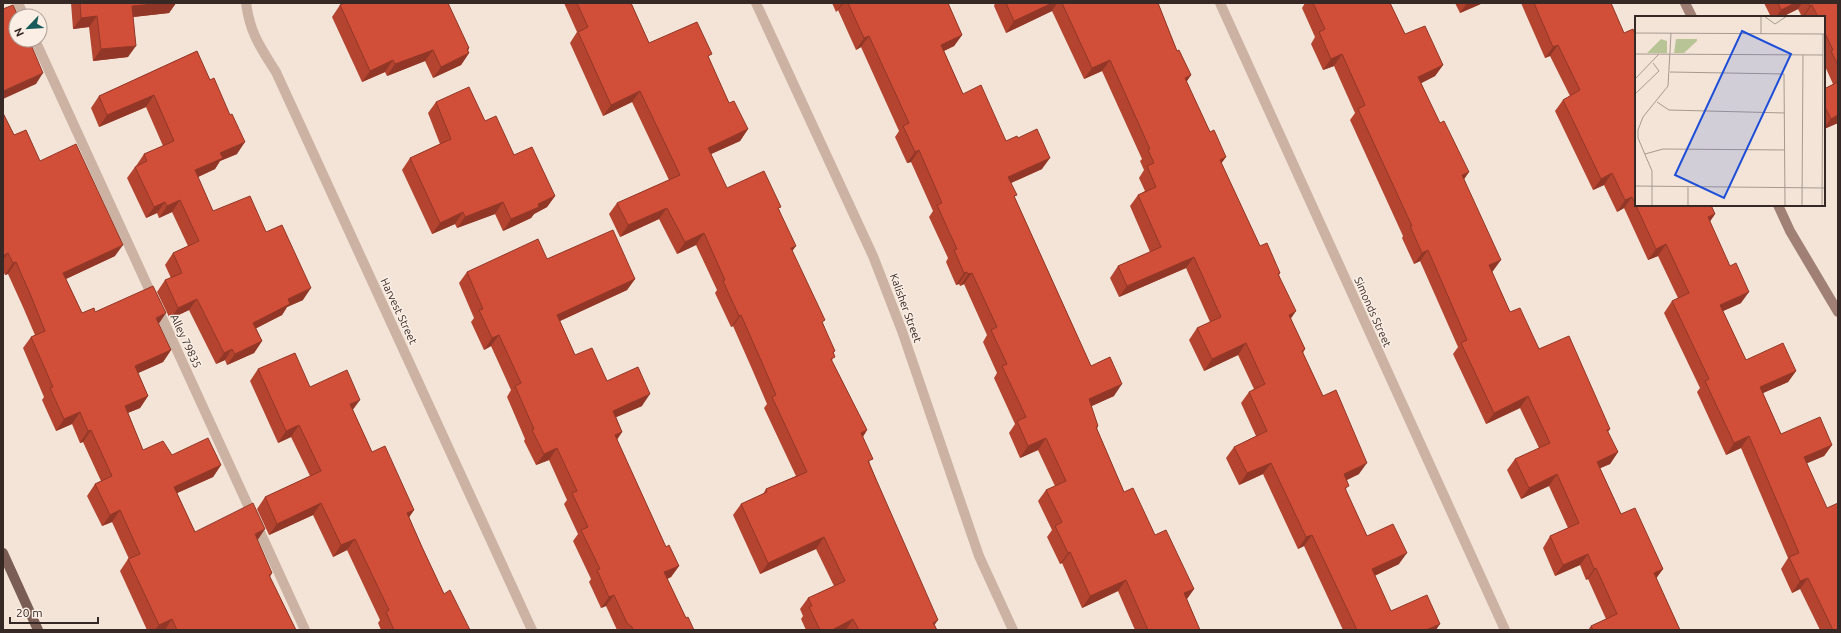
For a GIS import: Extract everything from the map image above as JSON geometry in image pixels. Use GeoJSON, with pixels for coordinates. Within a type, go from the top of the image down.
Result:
{"type":"FeatureCollection","features":[{"type":"Feature","properties":{"kind":"main road"},"geometry":{"type":"LineString","coordinates":[[3,553],[38,630]]}},
{"type":"Feature","properties":{"kind":"street","name":"Harvest Street"},"geometry":{"type":"LineString","coordinates":[[246,3],[249,23],[261,49],[276,72],[532,630]]}},
{"type":"Feature","properties":{"kind":"street","name":"Kalisher Street"},"geometry":{"type":"LineString","coordinates":[[756,3],[873,256],[979,556],[1014,630]]}},
{"type":"Feature","properties":{"kind":"street","name":"Simonds Street"},"geometry":{"type":"LineString","coordinates":[[1220,3],[1505,630]]}},
{"type":"Feature","properties":{"kind":"street"},"geometry":{"type":"LineString","coordinates":[[1685,3],[1692,16]]}},
{"type":"Feature","properties":{"kind":"street","name":"Alley 79835"},"geometry":{"type":"LineString","coordinates":[[39,48],[305,630]]}},
{"type":"Feature","properties":{"kind":"street"},"geometry":{"type":"LineString","coordinates":[[1778,206],[1790,231],[1838,312]]}},
{"type":"Feature","properties":{"kind":"building"},"geometry":{"type":"Polygon","coordinates":[[[80,3],[164,3],[132,6],[136,46],[101,49],[97,16],[81,18],[80,3]]]}},
{"type":"Feature","properties":{"kind":"building"},"geometry":{"type":"Polygon","coordinates":[[[345,3],[448,3],[469,48],[467,49],[469,53],[441,67],[433,50],[395,64],[393,60],[370,71],[340,5],[345,3]]]}},
{"type":"Feature","properties":{"kind":"building"},"geometry":{"type":"Polygon","coordinates":[[[577,3],[631,3],[649,43],[697,22],[712,54],[708,56],[729,103],[734,101],[748,129],[708,148],[727,188],[764,171],[781,207],[778,208],[796,246],[791,248],[825,320],[822,322],[835,351],[833,352],[835,357],[831,359],[867,430],[861,433],[873,459],[868,461],[938,620],[933,623],[937,630],[859,630],[853,619],[832,630],[820,630],[809,607],[812,606],[808,598],[845,581],[824,537],[768,563],[741,504],[767,492],[766,489],[807,472],[772,397],[776,395],[741,315],[739,316],[723,281],[725,280],[704,233],[685,242],[667,208],[628,225],[617,203],[680,175],[640,91],[611,105],[578,32],[588,27],[577,3]]]}},
{"type":"Feature","properties":{"kind":"building"},"geometry":{"type":"Polygon","coordinates":[[[848,3],[948,3],[962,35],[941,45],[963,94],[981,85],[1006,141],[1017,136],[1018,138],[1037,129],[1050,158],[1008,177],[1017,195],[1014,196],[1091,366],[1110,357],[1122,384],[1089,399],[1098,426],[1096,427],[1124,492],[1133,488],[1155,535],[1166,530],[1194,589],[1184,593],[1200,630],[1148,630],[1126,580],[1090,596],[1070,552],[1068,553],[1055,526],[1062,522],[1046,490],[1066,481],[1046,438],[1028,446],[1017,421],[1026,417],[1002,366],[1007,364],[991,330],[997,327],[972,273],[964,273],[954,250],[957,249],[937,205],[942,203],[919,150],[915,152],[903,126],[909,123],[869,36],[864,38],[848,3]]]}},
{"type":"Feature","properties":{"kind":"building"},"geometry":{"type":"Polygon","coordinates":[[[1006,3],[1052,3],[1014,21],[1006,3]]]}},
{"type":"Feature","properties":{"kind":"building"},"geometry":{"type":"Polygon","coordinates":[[[1062,3],[1158,3],[1177,51],[1179,50],[1191,75],[1185,78],[1210,132],[1214,130],[1226,157],[1220,160],[1260,246],[1267,243],[1280,273],[1278,274],[1296,311],[1289,315],[1305,349],[1302,351],[1323,396],[1336,390],[1367,463],[1344,474],[1349,486],[1345,488],[1367,536],[1393,524],[1407,553],[1372,569],[1391,611],[1427,595],[1440,624],[1426,630],[1357,630],[1312,535],[1306,537],[1271,463],[1247,473],[1234,447],[1267,431],[1249,392],[1265,384],[1246,343],[1212,359],[1197,328],[1221,317],[1194,257],[1127,286],[1118,266],[1161,247],[1138,195],[1156,187],[1147,166],[1154,163],[1148,150],[1150,149],[1110,60],[1092,68],[1062,3]]]}},
{"type":"Feature","properties":{"kind":"building"},"geometry":{"type":"Polygon","coordinates":[[[1313,3],[1390,3],[1405,34],[1425,26],[1443,65],[1418,77],[1440,123],[1444,121],[1469,172],[1462,175],[1501,260],[1489,265],[1510,312],[1520,308],[1539,349],[1569,336],[1610,429],[1607,430],[1618,452],[1597,462],[1621,514],[1635,508],[1663,569],[1654,573],[1680,630],[1593,630],[1591,626],[1617,614],[1588,554],[1563,565],[1550,536],[1579,523],[1557,474],[1529,488],[1515,459],[1550,443],[1528,396],[1494,413],[1461,343],[1467,340],[1428,250],[1422,253],[1410,226],[1412,226],[1358,109],[1365,105],[1342,54],[1331,59],[1319,32],[1325,29],[1313,3]]]}},
{"type":"Feature","properties":{"kind":"building"},"geometry":{"type":"Polygon","coordinates":[[[1534,3],[1611,3],[1624,33],[1633,29],[1635,34],[1635,204],[1632,197],[1625,200],[1612,173],[1601,179],[1563,100],[1580,90],[1558,45],[1553,47],[1534,3]]]}},
{"type":"Feature","properties":{"kind":"building"},"geometry":{"type":"Polygon","coordinates":[[[1778,3],[1795,3],[1781,10],[1778,3]]]}},
{"type":"Feature","properties":{"kind":"building"},"geometry":{"type":"Polygon","coordinates":[[[1808,3],[1838,3],[1838,65],[1825,33],[1825,16],[1818,16],[1812,5],[1810,6],[1808,3]]]}},
{"type":"Feature","properties":{"kind":"building"},"geometry":{"type":"Polygon","coordinates":[[[13,5],[14,8],[8,8],[8,48],[32,48],[43,73],[3,91],[3,9],[13,5]]]}},
{"type":"Feature","properties":{"kind":"building"},"geometry":{"type":"Polygon","coordinates":[[[197,51],[210,80],[214,78],[230,115],[232,114],[245,142],[220,153],[223,158],[195,170],[213,211],[250,196],[266,232],[282,225],[311,288],[288,299],[290,304],[253,323],[262,341],[235,354],[232,349],[224,353],[197,299],[178,308],[165,280],[182,273],[173,253],[199,241],[180,200],[167,206],[165,202],[154,207],[135,167],[147,161],[144,154],[174,141],[154,95],[107,115],[99,96],[197,51]]]}},
{"type":"Feature","properties":{"kind":"building"},"geometry":{"type":"Polygon","coordinates":[[[1838,82],[1838,115],[1831,119],[1825,107],[1825,88],[1838,82]]]}},
{"type":"Feature","properties":{"kind":"building"},"geometry":{"type":"Polygon","coordinates":[[[469,87],[485,121],[496,116],[514,155],[532,147],[555,196],[538,204],[539,207],[511,219],[503,202],[465,217],[463,212],[440,223],[410,158],[451,139],[436,102],[469,87]]]}},
{"type":"Feature","properties":{"kind":"building"},"geometry":{"type":"Polygon","coordinates":[[[3,113],[14,135],[26,130],[40,161],[76,144],[123,245],[63,273],[82,313],[94,308],[95,312],[153,286],[166,313],[156,318],[171,350],[135,366],[148,396],[125,406],[143,450],[163,441],[172,455],[208,438],[221,465],[174,487],[195,532],[253,503],[265,529],[255,534],[272,573],[269,575],[296,630],[177,630],[172,619],[159,625],[128,559],[140,554],[120,510],[110,515],[95,484],[112,476],[91,430],[88,431],[80,412],[64,419],[50,388],[53,387],[31,337],[45,331],[16,262],[13,263],[8,253],[3,256],[3,113]]]}},
{"type":"Feature","properties":{"kind":"building"},"geometry":{"type":"Polygon","coordinates":[[[1636,206],[1711,206],[1715,214],[1708,217],[1730,266],[1736,263],[1749,292],[1720,305],[1746,360],[1783,343],[1796,371],[1760,387],[1781,434],[1820,417],[1832,445],[1804,457],[1827,508],[1838,503],[1838,630],[1833,630],[1808,578],[1800,581],[1789,557],[1799,553],[1749,436],[1734,443],[1705,381],[1709,379],[1672,301],[1689,293],[1666,244],[1656,249],[1636,206]]]}},
{"type":"Feature","properties":{"kind":"building"},"geometry":{"type":"Polygon","coordinates":[[[613,230],[635,279],[557,315],[575,355],[592,348],[607,381],[638,367],[650,394],[613,411],[622,432],[615,435],[666,547],[669,545],[679,566],[664,572],[686,618],[688,617],[694,630],[633,630],[627,623],[614,595],[609,597],[597,570],[600,569],[581,530],[588,527],[572,493],[577,491],[557,448],[544,454],[532,430],[534,429],[515,386],[521,383],[499,335],[492,338],[479,310],[483,309],[467,272],[538,239],[547,259],[613,230]]]}},
{"type":"Feature","properties":{"kind":"building"},"geometry":{"type":"Polygon","coordinates":[[[295,353],[310,387],[347,370],[360,400],[350,404],[372,452],[385,446],[414,510],[407,513],[422,547],[444,594],[450,590],[470,630],[394,630],[386,612],[389,610],[355,539],[341,545],[321,503],[277,524],[265,497],[321,471],[299,425],[286,431],[258,369],[295,353]]]}}]}
